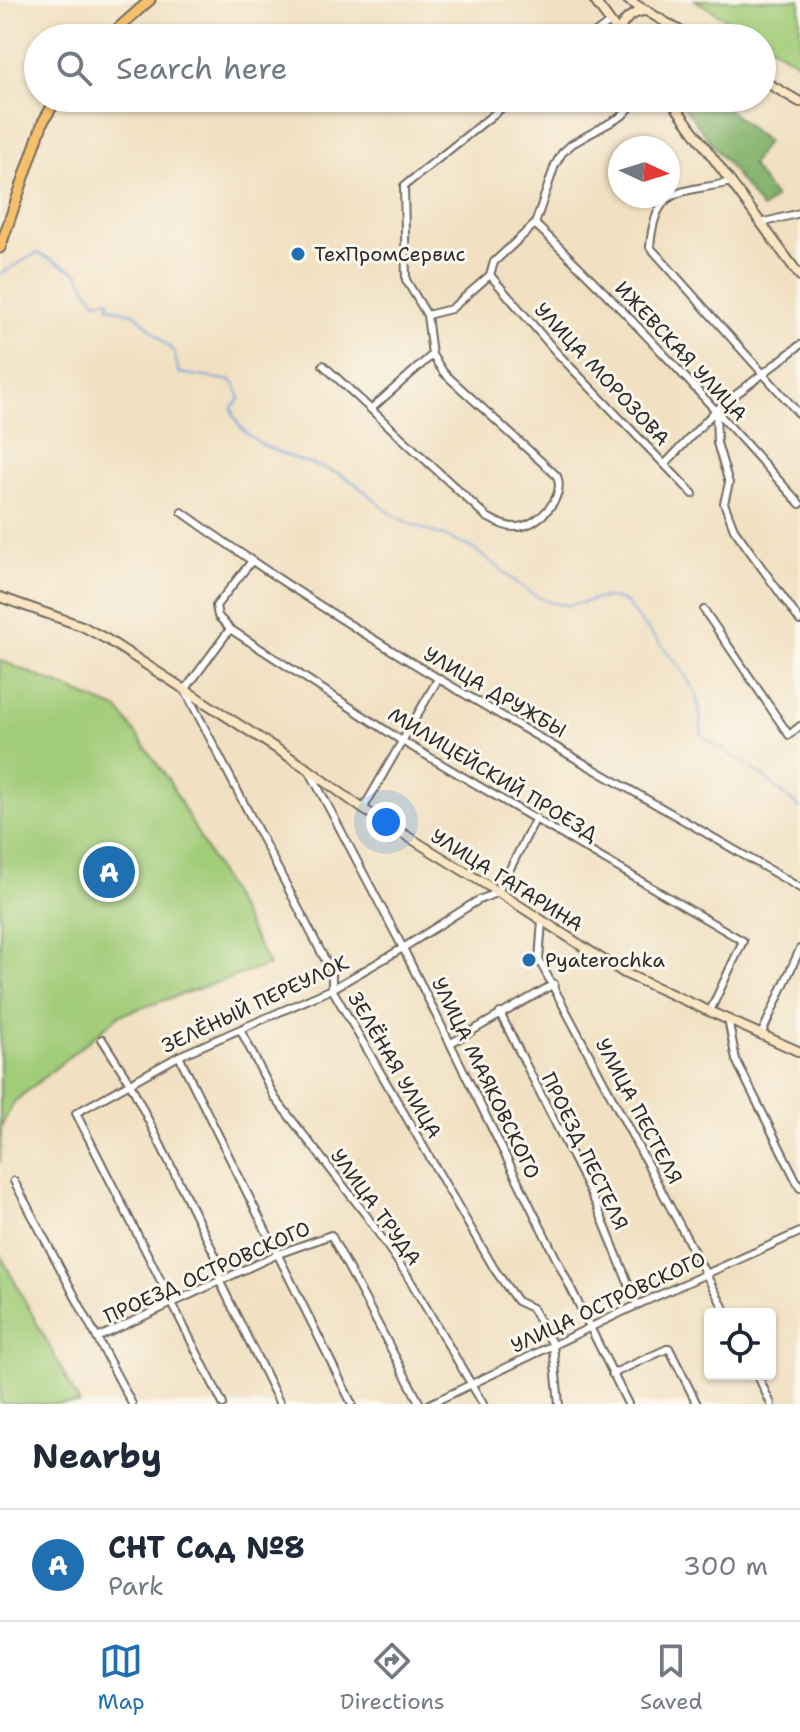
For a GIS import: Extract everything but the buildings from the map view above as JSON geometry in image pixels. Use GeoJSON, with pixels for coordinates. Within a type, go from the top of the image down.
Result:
{"type":"FeatureCollection","features":[{"type":"Feature","properties":{"kind":"main road"},"geometry":{"type":"LineString","coordinates":[[123,24],[150,0]]}},
{"type":"Feature","properties":{"kind":"main road"},"geometry":{"type":"LineString","coordinates":[[594,0],[610,22]]}},
{"type":"Feature","properties":{"kind":"main road"},"geometry":{"type":"LineString","coordinates":[[628,0],[669,24]]}},
{"type":"Feature","properties":{"kind":"main road"},"geometry":{"type":"LineString","coordinates":[[625,24],[635,13],[647,11]]}},
{"type":"Feature","properties":{"kind":"main road"},"geometry":{"type":"LineString","coordinates":[[776,88],[800,102]]}},
{"type":"Feature","properties":{"kind":"main road"},"geometry":{"type":"LineString","coordinates":[[0,248],[49,112]]}},
{"type":"Feature","properties":{"kind":"main road"},"geometry":{"type":"LineString","coordinates":[[679,112],[800,276]]}},
{"type":"Feature","properties":{"kind":"main road","name":"УЛИЦА ГАГАРИНА"},"geometry":{"type":"LineString","coordinates":[[0,597],[82,626],[108,640],[308,769],[363,809],[624,973],[800,1052]]}},
{"type":"Feature","properties":{"kind":"street"},"geometry":{"type":"LineString","coordinates":[[323,365],[487,517],[501,525],[528,525],[538,519],[559,494],[561,485],[557,476],[444,373],[432,355],[427,315],[406,280],[404,186],[496,112]]}},
{"type":"Feature","properties":{"kind":"street"},"geometry":{"type":"LineString","coordinates":[[427,315],[451,309],[490,275],[494,262],[535,224],[562,153],[626,112]]}},
{"type":"Feature","properties":{"kind":"street"},"geometry":{"type":"LineString","coordinates":[[731,182],[672,193],[660,205],[652,227],[650,247],[800,415]]}},
{"type":"Feature","properties":{"kind":"street"},"geometry":{"type":"LineString","coordinates":[[761,223],[800,213]]}},
{"type":"Feature","properties":{"kind":"street","name":"ИЖЕВСКАЯ УЛИЦА"},"geometry":{"type":"LineString","coordinates":[[535,224],[716,410],[800,504]]}},
{"type":"Feature","properties":{"kind":"street","name":"УЛИЦА МОРОЗОВА"},"geometry":{"type":"LineString","coordinates":[[490,275],[557,353],[693,494]]}},
{"type":"Feature","properties":{"kind":"street"},"geometry":{"type":"LineString","coordinates":[[665,464],[716,410],[764,376],[800,345]]}},
{"type":"Feature","properties":{"kind":"street"},"geometry":{"type":"LineString","coordinates":[[371,409],[432,355]]}},
{"type":"Feature","properties":{"kind":"street"},"geometry":{"type":"LineString","coordinates":[[716,410],[717,443],[729,483],[724,503],[734,529],[800,621]]}},
{"type":"Feature","properties":{"kind":"street","name":"УЛИЦА ДРУЖБЫ"},"geometry":{"type":"LineString","coordinates":[[182,512],[251,562],[438,679],[800,888]]}},
{"type":"Feature","properties":{"kind":"street"},"geometry":{"type":"LineString","coordinates":[[185,690],[230,629],[218,616],[216,606],[251,562]]}},
{"type":"Feature","properties":{"kind":"street"},"geometry":{"type":"LineString","coordinates":[[704,610],[789,735],[800,726]]}},
{"type":"Feature","properties":{"kind":"street","name":"МИЛИЦЕЙСКИЙ ПРОЕЗД"},"geometry":{"type":"LineString","coordinates":[[230,629],[402,741],[743,941],[710,1011]]}},
{"type":"Feature","properties":{"kind":"street"},"geometry":{"type":"LineString","coordinates":[[363,809],[438,679]]}},
{"type":"Feature","properties":{"kind":"street","name":"ЗЕЛЁНАЯ УЛИЦА"},"geometry":{"type":"LineString","coordinates":[[185,690],[332,973],[332,989],[495,1270],[517,1301],[532,1308],[553,1345],[559,1404]]}},
{"type":"Feature","properties":{"kind":"street","name":"УЛИЦА МАЯКОВСКОГО"},"geometry":{"type":"LineString","coordinates":[[308,769],[451,1043],[628,1404]]}},
{"type":"Feature","properties":{"kind":"street"},"geometry":{"type":"LineString","coordinates":[[498,892],[536,818]]}},
{"type":"Feature","properties":{"kind":"street","name":"ЗЕЛЁНЫЙ ПЕРЕУЛОК"},"geometry":{"type":"LineString","coordinates":[[172,1304],[76,1113],[179,1056],[332,989],[477,901],[498,892]]}},
{"type":"Feature","properties":{"kind":"street","name":"УЛИЦА ПЕСТЕЛЯ"},"geometry":{"type":"LineString","coordinates":[[542,921],[539,960],[724,1308]]}},
{"type":"Feature","properties":{"kind":"street"},"geometry":{"type":"LineString","coordinates":[[761,1035],[800,949]]}},
{"type":"Feature","properties":{"kind":"street"},"geometry":{"type":"LineString","coordinates":[[451,1043],[554,984]]}},
{"type":"Feature","properties":{"kind":"street","name":"ПРОЕЗД ПЕСТЕЛЯ"},"geometry":{"type":"LineString","coordinates":[[500,1013],[597,1206],[637,1305]]}},
{"type":"Feature","properties":{"kind":"street"},"geometry":{"type":"LineString","coordinates":[[728,1019],[736,1060],[800,1188]]}},
{"type":"Feature","properties":{"kind":"street","name":"УЛИЦА ТРУДА"},"geometry":{"type":"LineString","coordinates":[[241,1031],[275,1098],[407,1275],[483,1404]]}},
{"type":"Feature","properties":{"kind":"street"},"geometry":{"type":"LineString","coordinates":[[102,1039],[130,1083],[219,1263],[220,1282],[280,1404]]}},
{"type":"Feature","properties":{"kind":"street"},"geometry":{"type":"LineString","coordinates":[[179,1056],[352,1404]]}},
{"type":"Feature","properties":{"kind":"street"},"geometry":{"type":"LineString","coordinates":[[14,1181],[132,1404]]}},
{"type":"Feature","properties":{"kind":"street","name":"УЛИЦА ОСТРОВСКОГО"},"geometry":{"type":"LineString","coordinates":[[430,1404],[637,1305],[800,1232]]}},
{"type":"Feature","properties":{"kind":"street","name":"ПРОЕЗД ОСТРОВСКОГО"},"geometry":{"type":"LineString","coordinates":[[97,1338],[278,1254],[331,1235],[420,1404]]}},
{"type":"Feature","properties":{"kind":"street"},"geometry":{"type":"LineString","coordinates":[[172,1304],[223,1404]]}},
{"type":"Feature","properties":{"kind":"street"},"geometry":{"type":"LineString","coordinates":[[612,1374],[669,1348],[697,1404]]}},
{"type":"Feature","properties":{"kind":"street"},"geometry":{"type":"LineString","coordinates":[[760,1380],[771,1404]]}},
{"type":"Feature","properties":{"kind":"green space"},"geometry":{"type":"Polygon","coordinates":[[[695,0],[800,0],[800,64],[776,49],[776,24],[735,24],[695,0]]]}},
{"type":"Feature","properties":{"kind":"green space"},"geometry":{"type":"Polygon","coordinates":[[[688,112],[731,112],[767,142],[751,165],[775,198],[762,209],[688,112]]]}},
{"type":"Feature","properties":{"kind":"green space"},"geometry":{"type":"Polygon","coordinates":[[[0,660],[119,710],[168,779],[269,965],[120,1015],[14,1102],[1,1127],[0,1163],[0,660]]]}},
{"type":"Feature","properties":{"kind":"green space"},"geometry":{"type":"Polygon","coordinates":[[[0,1254],[80,1404],[0,1404],[0,1254]]]}},
{"type":"Feature","properties":{"kind":"waterway"},"geometry":{"type":"LineString","coordinates":[[0,274],[37,253],[78,273],[95,301],[110,299],[109,307],[136,314],[174,352],[179,373],[232,381],[240,399],[232,407],[237,422],[247,434],[261,443],[348,479],[398,518],[473,549],[542,599],[561,605],[607,598],[625,602],[671,657],[695,692],[702,736],[759,773],[800,808]]}},
{"type":"Feature","properties":{"kind":"place","name":"ТехПромСервис"},"geometry":{"type":"Point","coordinates":[298,254]}},
{"type":"Feature","properties":{"kind":"place","name":"СНТ Сад №8"},"geometry":{"type":"Point","coordinates":[109,872]}},
{"type":"Feature","properties":{"kind":"place","name":"Pyaterochka"},"geometry":{"type":"Point","coordinates":[529,960]}}]}
